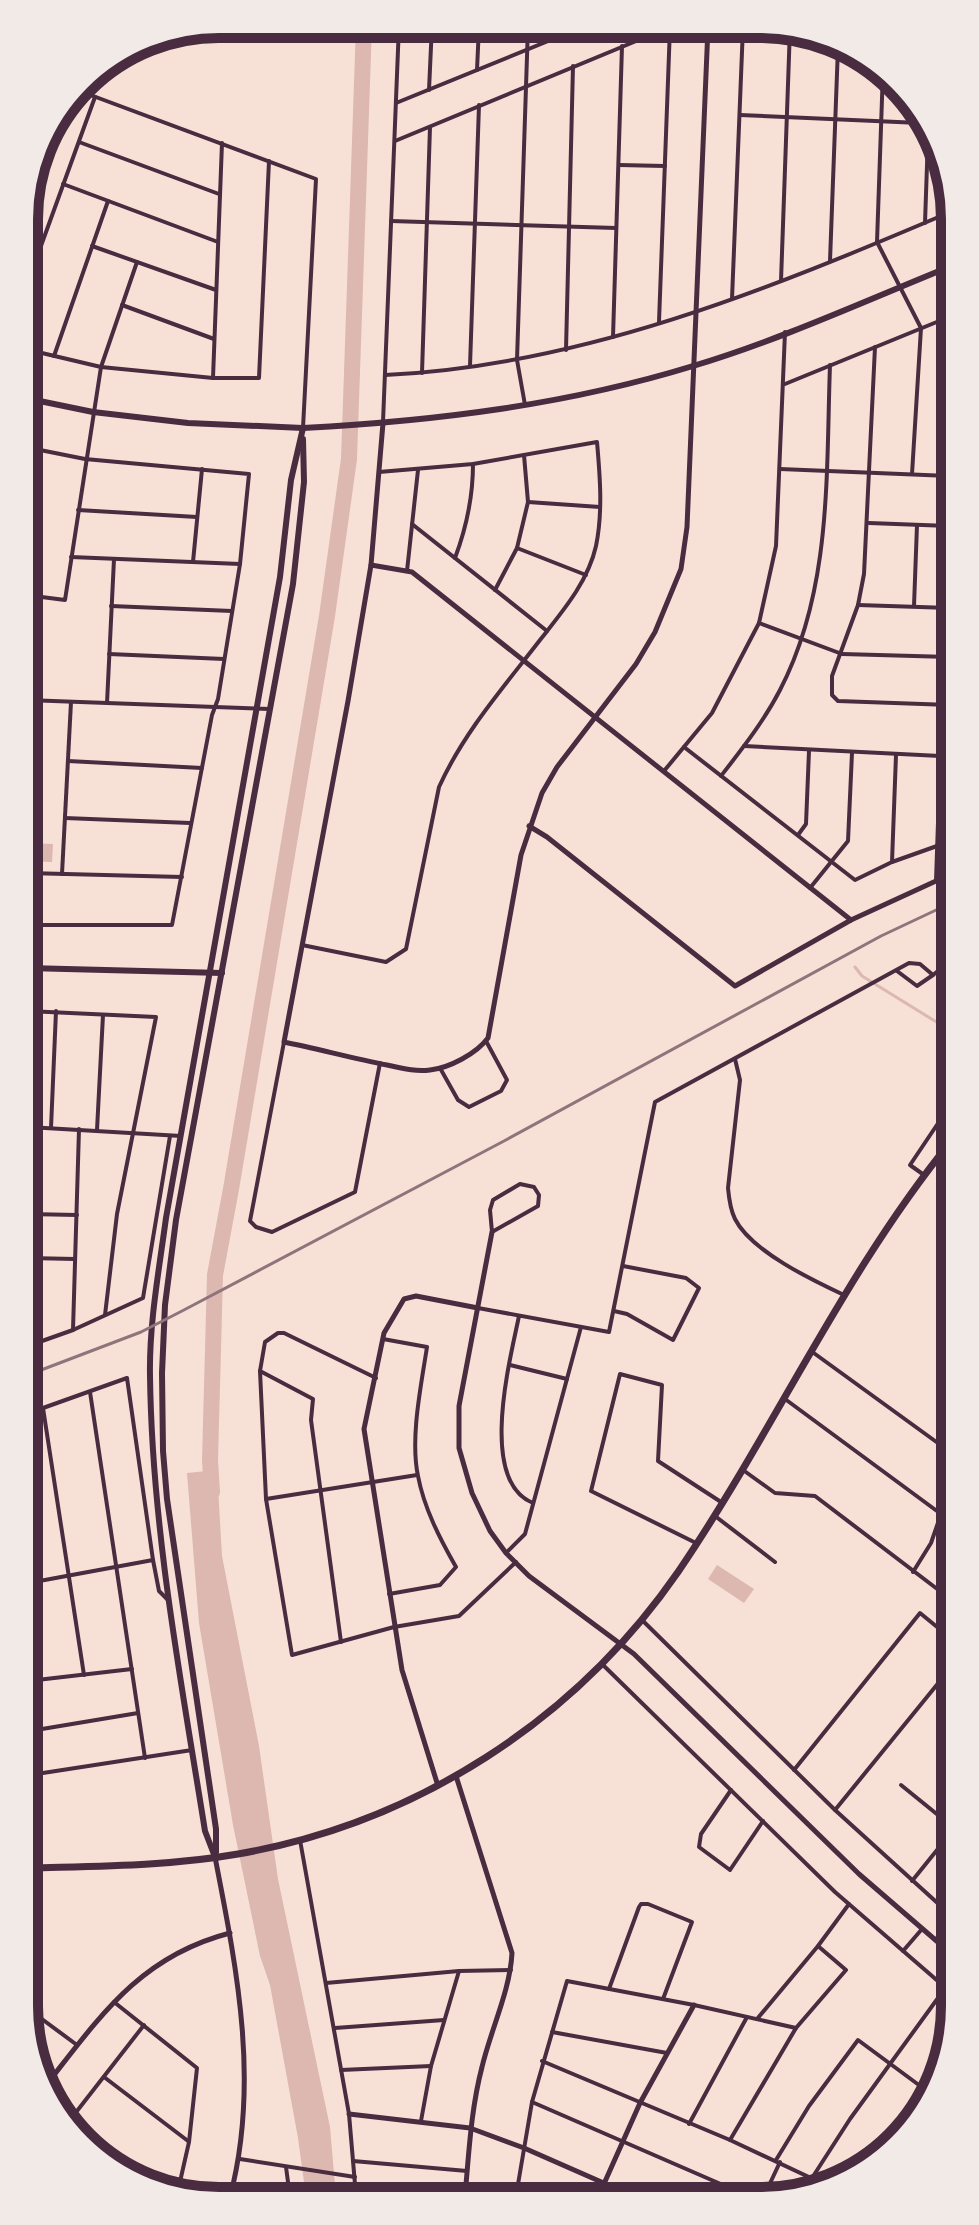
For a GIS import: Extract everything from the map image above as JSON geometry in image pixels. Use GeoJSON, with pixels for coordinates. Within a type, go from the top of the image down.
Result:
{"type":"FeatureCollection","features":[{"type":"Feature","properties":{"kind":"highway"},"geometry":{"type":"LineString","coordinates":[[38,1868],[159,1864],[239,1853],[300,1840],[393,1807],[438,1786],[538,1722],[602,1664],[642,1620],[696,1543],[846,1295],[941,1154]]}},
{"type":"Feature","properties":{"kind":"main road"},"geometry":{"type":"LineString","coordinates":[[38,401],[93,412],[188,423],[303,428],[465,415],[645,380],[693,366],[941,270]]}},
{"type":"Feature","properties":{"kind":"main road"},"geometry":{"type":"LineString","coordinates":[[215,1857],[205,1831],[169,1601],[157,1507],[150,1374],[158,1274],[280,577],[291,480],[303,428]]}},
{"type":"Feature","properties":{"kind":"main road"},"geometry":{"type":"LineString","coordinates":[[215,1857],[216,1829],[167,1499],[162,1373],[165,1305],[176,1220],[293,584],[304,482],[303,428]]}},
{"type":"Feature","properties":{"kind":"main road"},"geometry":{"type":"LineString","coordinates":[[38,968],[222,973]]}},
{"type":"Feature","properties":{"kind":"street"},"geometry":{"type":"LineString","coordinates":[[380,1063],[355,1192],[272,1232],[256,1227],[250,1221],[371,565],[383,423],[398,38]]}},
{"type":"Feature","properties":{"kind":"street"},"geometry":{"type":"LineString","coordinates":[[429,90],[431,38]]}},
{"type":"Feature","properties":{"kind":"street"},"geometry":{"type":"LineString","coordinates":[[477,70],[478,38]]}},
{"type":"Feature","properties":{"kind":"street"},"geometry":{"type":"LineString","coordinates":[[525,405],[517,360],[528,38]]}},
{"type":"Feature","properties":{"kind":"street"},"geometry":{"type":"LineString","coordinates":[[396,103],[553,38]]}},
{"type":"Feature","properties":{"kind":"street"},"geometry":{"type":"LineString","coordinates":[[395,141],[642,38]]}},
{"type":"Feature","properties":{"kind":"street"},"geometry":{"type":"LineString","coordinates":[[659,322],[670,38]]}},
{"type":"Feature","properties":{"kind":"street"},"geometry":{"type":"LineString","coordinates":[[284,1042],[421,1071],[440,1068],[476,1050],[486,1041],[521,855],[542,793],[594,715],[636,664],[655,632],[681,569],[687,527],[708,38]]}},
{"type":"Feature","properties":{"kind":"street"},"geometry":{"type":"LineString","coordinates":[[732,299],[743,38]]}},
{"type":"Feature","properties":{"kind":"street"},"geometry":{"type":"LineString","coordinates":[[781,281],[790,40]]}},
{"type":"Feature","properties":{"kind":"street"},"geometry":{"type":"LineString","coordinates":[[613,337],[622,46]]}},
{"type":"Feature","properties":{"kind":"street"},"geometry":{"type":"LineString","coordinates":[[830,261],[838,56]]}},
{"type":"Feature","properties":{"kind":"street"},"geometry":{"type":"LineString","coordinates":[[566,350],[573,66]]}},
{"type":"Feature","properties":{"kind":"street"},"geometry":{"type":"LineString","coordinates":[[883,86],[877,242],[921,328],[912,474]]}},
{"type":"Feature","properties":{"kind":"street"},"geometry":{"type":"LineString","coordinates":[[89,94],[316,179],[303,428]]}},
{"type":"Feature","properties":{"kind":"street"},"geometry":{"type":"LineString","coordinates":[[38,254],[95,97]]}},
{"type":"Feature","properties":{"kind":"street"},"geometry":{"type":"LineString","coordinates":[[470,366],[479,105]]}},
{"type":"Feature","properties":{"kind":"street"},"geometry":{"type":"LineString","coordinates":[[740,115],[913,123]]}},
{"type":"Feature","properties":{"kind":"street"},"geometry":{"type":"LineString","coordinates":[[422,373],[430,127]]}},
{"type":"Feature","properties":{"kind":"street"},"geometry":{"type":"LineString","coordinates":[[79,142],[220,194]]}},
{"type":"Feature","properties":{"kind":"street"},"geometry":{"type":"LineString","coordinates":[[213,378],[222,143]]}},
{"type":"Feature","properties":{"kind":"street"},"geometry":{"type":"LineString","coordinates":[[925,223],[928,150]]}},
{"type":"Feature","properties":{"kind":"street"},"geometry":{"type":"LineString","coordinates":[[38,352],[101,367],[213,378],[259,378],[269,160]]}},
{"type":"Feature","properties":{"kind":"street"},"geometry":{"type":"LineString","coordinates":[[618,165],[665,166]]}},
{"type":"Feature","properties":{"kind":"street"},"geometry":{"type":"LineString","coordinates":[[63,184],[218,242]]}},
{"type":"Feature","properties":{"kind":"street"},"geometry":{"type":"LineString","coordinates":[[54,356],[108,201]]}},
{"type":"Feature","properties":{"kind":"street"},"geometry":{"type":"LineString","coordinates":[[385,375],[517,360],[613,337],[695,313],[941,216]]}},
{"type":"Feature","properties":{"kind":"street"},"geometry":{"type":"LineString","coordinates":[[391,221],[616,228]]}},
{"type":"Feature","properties":{"kind":"street"},"geometry":{"type":"LineString","coordinates":[[92,246],[216,290]]}},
{"type":"Feature","properties":{"kind":"street"},"geometry":{"type":"LineString","coordinates":[[38,597],[65,600],[101,367],[137,262]]}},
{"type":"Feature","properties":{"kind":"street"},"geometry":{"type":"LineString","coordinates":[[122,305],[214,340]]}},
{"type":"Feature","properties":{"kind":"street"},"geometry":{"type":"LineString","coordinates":[[785,384],[941,320]]}},
{"type":"Feature","properties":{"kind":"street"},"geometry":{"type":"LineString","coordinates":[[664,771],[712,713],[759,623],[776,546],[785,332]]}},
{"type":"Feature","properties":{"kind":"street"},"geometry":{"type":"LineString","coordinates":[[875,347],[869,523],[864,574],[858,605],[832,676],[832,695],[836,700],[941,705]]}},
{"type":"Feature","properties":{"kind":"street"},"geometry":{"type":"LineString","coordinates":[[721,776],[779,692],[813,600],[820,561],[830,365]]}},
{"type":"Feature","properties":{"kind":"street"},"geometry":{"type":"LineString","coordinates":[[302,945],[386,962],[406,949],[439,787],[462,741],[569,604],[586,575],[595,547],[600,507],[597,442],[473,464],[379,472]]}},
{"type":"Feature","properties":{"kind":"street"},"geometry":{"type":"LineString","coordinates":[[38,450],[85,459],[249,474],[240,564],[224,659],[172,925],[38,925]]}},
{"type":"Feature","properties":{"kind":"street"},"geometry":{"type":"LineString","coordinates":[[495,590],[517,548],[528,502],[524,455]]}},
{"type":"Feature","properties":{"kind":"street"},"geometry":{"type":"LineString","coordinates":[[455,558],[468,523],[473,495],[473,464]]}},
{"type":"Feature","properties":{"kind":"street"},"geometry":{"type":"LineString","coordinates":[[193,562],[202,469]]}},
{"type":"Feature","properties":{"kind":"street"},"geometry":{"type":"LineString","coordinates":[[780,469],[941,476]]}},
{"type":"Feature","properties":{"kind":"street"},"geometry":{"type":"LineString","coordinates":[[407,571],[418,470]]}},
{"type":"Feature","properties":{"kind":"street"},"geometry":{"type":"LineString","coordinates":[[528,502],[600,507]]}},
{"type":"Feature","properties":{"kind":"street"},"geometry":{"type":"LineString","coordinates":[[78,510],[197,517]]}},
{"type":"Feature","properties":{"kind":"street"},"geometry":{"type":"LineString","coordinates":[[869,523],[941,526]]}},
{"type":"Feature","properties":{"kind":"street"},"geometry":{"type":"LineString","coordinates":[[412,524],[547,631]]}},
{"type":"Feature","properties":{"kind":"street"},"geometry":{"type":"LineString","coordinates":[[914,607],[917,525]]}},
{"type":"Feature","properties":{"kind":"street"},"geometry":{"type":"LineString","coordinates":[[517,548],[586,575]]}},
{"type":"Feature","properties":{"kind":"street"},"geometry":{"type":"LineString","coordinates":[[71,557],[240,564]]}},
{"type":"Feature","properties":{"kind":"street"},"geometry":{"type":"LineString","coordinates":[[107,703],[114,559]]}},
{"type":"Feature","properties":{"kind":"street"},"geometry":{"type":"LineString","coordinates":[[371,565],[412,572],[851,920]]}},
{"type":"Feature","properties":{"kind":"street"},"geometry":{"type":"LineString","coordinates":[[858,605],[941,608]]}},
{"type":"Feature","properties":{"kind":"street"},"geometry":{"type":"LineString","coordinates":[[111,606],[232,611]]}},
{"type":"Feature","properties":{"kind":"street"},"geometry":{"type":"LineString","coordinates":[[759,623],[842,654],[941,657]]}},
{"type":"Feature","properties":{"kind":"street"},"geometry":{"type":"LineString","coordinates":[[109,654],[224,659]]}},
{"type":"Feature","properties":{"kind":"street"},"geometry":{"type":"LineString","coordinates":[[38,701],[270,709]]}},
{"type":"Feature","properties":{"kind":"street"},"geometry":{"type":"LineString","coordinates":[[62,874],[71,702]]}},
{"type":"Feature","properties":{"kind":"street"},"geometry":{"type":"LineString","coordinates":[[936,881],[941,730]]}},
{"type":"Feature","properties":{"kind":"street"},"geometry":{"type":"LineString","coordinates":[[744,746],[940,756]]}},
{"type":"Feature","properties":{"kind":"street"},"geometry":{"type":"LineString","coordinates":[[684,747],[855,880],[892,862],[937,846]]}},
{"type":"Feature","properties":{"kind":"street"},"geometry":{"type":"LineString","coordinates":[[798,835],[806,824],[809,751]]}},
{"type":"Feature","properties":{"kind":"street"},"geometry":{"type":"LineString","coordinates":[[810,888],[848,841],[852,753]]}},
{"type":"Feature","properties":{"kind":"street"},"geometry":{"type":"LineString","coordinates":[[892,862],[896,755]]}},
{"type":"Feature","properties":{"kind":"street"},"geometry":{"type":"LineString","coordinates":[[68,761],[202,768]]}},
{"type":"Feature","properties":{"kind":"street"},"geometry":{"type":"LineString","coordinates":[[65,818],[192,824]]}},
{"type":"Feature","properties":{"kind":"street"},"geometry":{"type":"LineString","coordinates":[[529,826],[735,986],[851,920],[941,879]]}},
{"type":"Feature","properties":{"kind":"street"},"geometry":{"type":"LineString","coordinates":[[38,873],[182,877]]}},
{"type":"Feature","properties":{"kind":"street"},"geometry":{"type":"LineString","coordinates":[[438,1786],[402,1670],[364,1429],[383,1339],[396,1311],[408,1297],[609,1332],[655,1102],[866,985],[914,962],[933,975]]}},
{"type":"Feature","properties":{"kind":"street"},"geometry":{"type":"LineString","coordinates":[[897,971],[911,985],[917,986],[941,970]]}},
{"type":"Feature","properties":{"kind":"street"},"geometry":{"type":"LineString","coordinates":[[38,1011],[156,1017],[117,1214],[105,1315]]}},
{"type":"Feature","properties":{"kind":"street"},"geometry":{"type":"LineString","coordinates":[[51,1128],[56,1011]]}},
{"type":"Feature","properties":{"kind":"street"},"geometry":{"type":"LineString","coordinates":[[97,1130],[103,1015]]}},
{"type":"Feature","properties":{"kind":"street"},"geometry":{"type":"LineString","coordinates":[[440,1068],[464,1106],[472,1106],[501,1091],[507,1080],[486,1041]]}},
{"type":"Feature","properties":{"kind":"street"},"geometry":{"type":"LineString","coordinates":[[735,1059],[740,1080],[728,1188],[729,1205],[735,1220],[757,1244],[818,1283],[846,1295]]}},
{"type":"Feature","properties":{"kind":"street"},"geometry":{"type":"LineString","coordinates":[[924,1175],[910,1165],[941,1119]]}},
{"type":"Feature","properties":{"kind":"street"},"geometry":{"type":"LineString","coordinates":[[38,1127],[181,1136]]}},
{"type":"Feature","properties":{"kind":"street"},"geometry":{"type":"LineString","coordinates":[[73,1330],[79,1129]]}},
{"type":"Feature","properties":{"kind":"street"},"geometry":{"type":"LineString","coordinates":[[38,1342],[143,1298],[170,1136]]}},
{"type":"Feature","properties":{"kind":"street"},"geometry":{"type":"LineString","coordinates":[[492,1232],[538,1206],[539,1195],[534,1187],[520,1184],[493,1200],[490,1210],[492,1232],[459,1406],[459,1448],[472,1493],[490,1531],[529,1576],[621,1643],[859,1874],[941,1945]]}},
{"type":"Feature","properties":{"kind":"street"},"geometry":{"type":"LineString","coordinates":[[38,1214],[77,1215]]}},
{"type":"Feature","properties":{"kind":"street"},"geometry":{"type":"LineString","coordinates":[[38,1258],[75,1259]]}},
{"type":"Feature","properties":{"kind":"street"},"geometry":{"type":"LineString","coordinates":[[614,1311],[627,1314],[673,1340],[699,1288],[686,1278],[622,1266]]}},
{"type":"Feature","properties":{"kind":"street"},"geometry":{"type":"LineString","coordinates":[[519,1316],[501,1416],[503,1450],[517,1494],[533,1503]]}},
{"type":"Feature","properties":{"kind":"street"},"geometry":{"type":"LineString","coordinates":[[506,1553],[524,1536],[581,1327]]}},
{"type":"Feature","properties":{"kind":"street"},"geometry":{"type":"LineString","coordinates":[[376,1378],[284,1333],[278,1333],[265,1342],[260,1371],[266,1499],[292,1655],[394,1627],[459,1616],[516,1562]]}},
{"type":"Feature","properties":{"kind":"street"},"geometry":{"type":"LineString","coordinates":[[383,1339],[427,1347],[416,1414],[417,1475],[437,1533],[456,1567],[440,1585],[389,1594]]}},
{"type":"Feature","properties":{"kind":"street"},"geometry":{"type":"LineString","coordinates":[[811,1351],[941,1445]]}},
{"type":"Feature","properties":{"kind":"street"},"geometry":{"type":"LineString","coordinates":[[510,1365],[567,1379]]}},
{"type":"Feature","properties":{"kind":"street"},"geometry":{"type":"LineString","coordinates":[[260,1371],[313,1399],[311,1420],[341,1643]]}},
{"type":"Feature","properties":{"kind":"street"},"geometry":{"type":"LineString","coordinates":[[696,1543],[591,1491],[620,1374],[662,1385],[658,1461],[721,1502]]}},
{"type":"Feature","properties":{"kind":"street"},"geometry":{"type":"LineString","coordinates":[[38,1410],[127,1378],[153,1560],[159,1591],[169,1601]]}},
{"type":"Feature","properties":{"kind":"street"},"geometry":{"type":"LineString","coordinates":[[90,1392],[145,1758]]}},
{"type":"Feature","properties":{"kind":"street"},"geometry":{"type":"LineString","coordinates":[[784,1398],[941,1514],[931,1543],[913,1572]]}},
{"type":"Feature","properties":{"kind":"street"},"geometry":{"type":"LineString","coordinates":[[43,1408],[84,1675]]}},
{"type":"Feature","properties":{"kind":"street"},"geometry":{"type":"LineString","coordinates":[[741,1469],[775,1493],[815,1496],[941,1593]]}},
{"type":"Feature","properties":{"kind":"street"},"geometry":{"type":"LineString","coordinates":[[266,1499],[417,1475]]}},
{"type":"Feature","properties":{"kind":"street"},"geometry":{"type":"LineString","coordinates":[[713,1515],[775,1562]]}},
{"type":"Feature","properties":{"kind":"street"},"geometry":{"type":"LineString","coordinates":[[38,1581],[153,1560]]}},
{"type":"Feature","properties":{"kind":"street"},"geometry":{"type":"LineString","coordinates":[[794,1770],[920,1613],[941,1630]]}},
{"type":"Feature","properties":{"kind":"street"},"geometry":{"type":"LineString","coordinates":[[642,1620],[835,1810],[941,1907]]}},
{"type":"Feature","properties":{"kind":"street"},"geometry":{"type":"LineString","coordinates":[[602,1664],[849,1904],[941,1983]]}},
{"type":"Feature","properties":{"kind":"street"},"geometry":{"type":"LineString","coordinates":[[38,1680],[132,1669]]}},
{"type":"Feature","properties":{"kind":"street"},"geometry":{"type":"LineString","coordinates":[[835,1810],[941,1680]]}},
{"type":"Feature","properties":{"kind":"street"},"geometry":{"type":"LineString","coordinates":[[38,1730],[138,1713]]}},
{"type":"Feature","properties":{"kind":"street"},"geometry":{"type":"LineString","coordinates":[[38,1774],[192,1750]]}},
{"type":"Feature","properties":{"kind":"street"},"geometry":{"type":"LineString","coordinates":[[456,1776],[512,1953],[511,1970],[482,2067],[470,2128],[466,2187]]}},
{"type":"Feature","properties":{"kind":"street"},"geometry":{"type":"LineString","coordinates":[[901,1785],[941,1817]]}},
{"type":"Feature","properties":{"kind":"street"},"geometry":{"type":"LineString","coordinates":[[731,1790],[701,1834],[699,1847],[730,1870],[763,1821]]}},
{"type":"Feature","properties":{"kind":"street"},"geometry":{"type":"LineString","coordinates":[[300,1840],[349,2114],[356,2187]]}},
{"type":"Feature","properties":{"kind":"street"},"geometry":{"type":"LineString","coordinates":[[912,1881],[941,1844]]}},
{"type":"Feature","properties":{"kind":"street"},"geometry":{"type":"LineString","coordinates":[[215,1857],[242,2005],[246,2079],[240,2159],[233,2187]]}},
{"type":"Feature","properties":{"kind":"street"},"geometry":{"type":"LineString","coordinates":[[609,1989],[639,1907],[648,1904],[692,1922],[663,1999]]}},
{"type":"Feature","properties":{"kind":"street"},"geometry":{"type":"LineString","coordinates":[[757,2019],[849,1904]]}},
{"type":"Feature","properties":{"kind":"street"},"geometry":{"type":"LineString","coordinates":[[903,1951],[922,1929]]}},
{"type":"Feature","properties":{"kind":"street"},"geometry":{"type":"LineString","coordinates":[[52,2077],[114,2002],[142,1975],[197,1941],[230,1933]]}},
{"type":"Feature","properties":{"kind":"street"},"geometry":{"type":"LineString","coordinates":[[935,1940],[941,1933]]}},
{"type":"Feature","properties":{"kind":"street"},"geometry":{"type":"LineString","coordinates":[[730,2140],[796,2028],[846,1970],[818,1946]]}},
{"type":"Feature","properties":{"kind":"street"},"geometry":{"type":"LineString","coordinates":[[326,1983],[459,1971],[511,1970]]}},
{"type":"Feature","properties":{"kind":"street"},"geometry":{"type":"LineString","coordinates":[[421,2121],[431,2066],[459,1971]]}},
{"type":"Feature","properties":{"kind":"street"},"geometry":{"type":"LineString","coordinates":[[518,2187],[532,2102],[567,1981],[796,2028]]}},
{"type":"Feature","properties":{"kind":"street"},"geometry":{"type":"LineString","coordinates":[[38,1996],[41,1991]]}},
{"type":"Feature","properties":{"kind":"street"},"geometry":{"type":"LineString","coordinates":[[542,2061],[812,2178],[941,1994]]}},
{"type":"Feature","properties":{"kind":"street"},"geometry":{"type":"LineString","coordinates":[[114,2002],[197,2068],[189,2142],[180,2183]]}},
{"type":"Feature","properties":{"kind":"street"},"geometry":{"type":"LineString","coordinates":[[603,2187],[640,2103],[694,2005]]}},
{"type":"Feature","properties":{"kind":"street"},"geometry":{"type":"LineString","coordinates":[[39,2014],[77,2045]]}},
{"type":"Feature","properties":{"kind":"street"},"geometry":{"type":"LineString","coordinates":[[689,2124],[747,2017]]}},
{"type":"Feature","properties":{"kind":"street"},"geometry":{"type":"LineString","coordinates":[[335,2028],[444,2020]]}},
{"type":"Feature","properties":{"kind":"street"},"geometry":{"type":"LineString","coordinates":[[74,2115],[144,2025]]}},
{"type":"Feature","properties":{"kind":"street"},"geometry":{"type":"LineString","coordinates":[[552,2032],[667,2053]]}},
{"type":"Feature","properties":{"kind":"street"},"geometry":{"type":"LineString","coordinates":[[768,2186],[778,2161],[809,2106],[858,2040],[922,2087]]}},
{"type":"Feature","properties":{"kind":"street"},"geometry":{"type":"LineString","coordinates":[[341,2070],[431,2066]]}},
{"type":"Feature","properties":{"kind":"street"},"geometry":{"type":"LineString","coordinates":[[104,2077],[189,2142]]}},
{"type":"Feature","properties":{"kind":"street"},"geometry":{"type":"LineString","coordinates":[[893,2129],[921,2088]]}},
{"type":"Feature","properties":{"kind":"street"},"geometry":{"type":"LineString","coordinates":[[532,2102],[727,2187]]}},
{"type":"Feature","properties":{"kind":"street"},"geometry":{"type":"LineString","coordinates":[[349,2114],[470,2128],[611,2187]]}},
{"type":"Feature","properties":{"kind":"street"},"geometry":{"type":"LineString","coordinates":[[240,2159],[355,2177]]}},
{"type":"Feature","properties":{"kind":"street"},"geometry":{"type":"LineString","coordinates":[[353,2161],[467,2171]]}},
{"type":"Feature","properties":{"kind":"street"},"geometry":{"type":"LineString","coordinates":[[286,2167],[289,2187]]}},
{"type":"Feature","properties":{"kind":"shaded area"},"geometry":{"type":"Polygon","coordinates":[[[38,843],[53,844],[52,862],[38,861],[38,843]]]}},
{"type":"Feature","properties":{"kind":"shaded area"},"geometry":{"type":"Polygon","coordinates":[[[217,1470],[222,1556],[259,1746],[278,1879],[330,2127],[335,2187],[305,2187],[270,1985],[260,1956],[233,1825],[199,1623],[187,1473],[217,1470]]]}},
{"type":"Feature","properties":{"kind":"shaded area"},"geometry":{"type":"Polygon","coordinates":[[[717,1565],[754,1589],[744,1603],[708,1579],[717,1565]]]}},
{"type":"Feature","properties":{"kind":"waterway"},"geometry":{"type":"LineString","coordinates":[[212,1492],[210,1460],[215,1275],[327,616],[349,459],[364,38]]}},
{"type":"Feature","properties":{"kind":"waterway"},"geometry":{"type":"LineString","coordinates":[[855,967],[862,976],[941,1025]]}},
{"type":"Feature","properties":{"kind":"railway"},"geometry":{"type":"LineString","coordinates":[[38,1371],[141,1332],[504,1141],[881,936],[941,908]]}}]}
